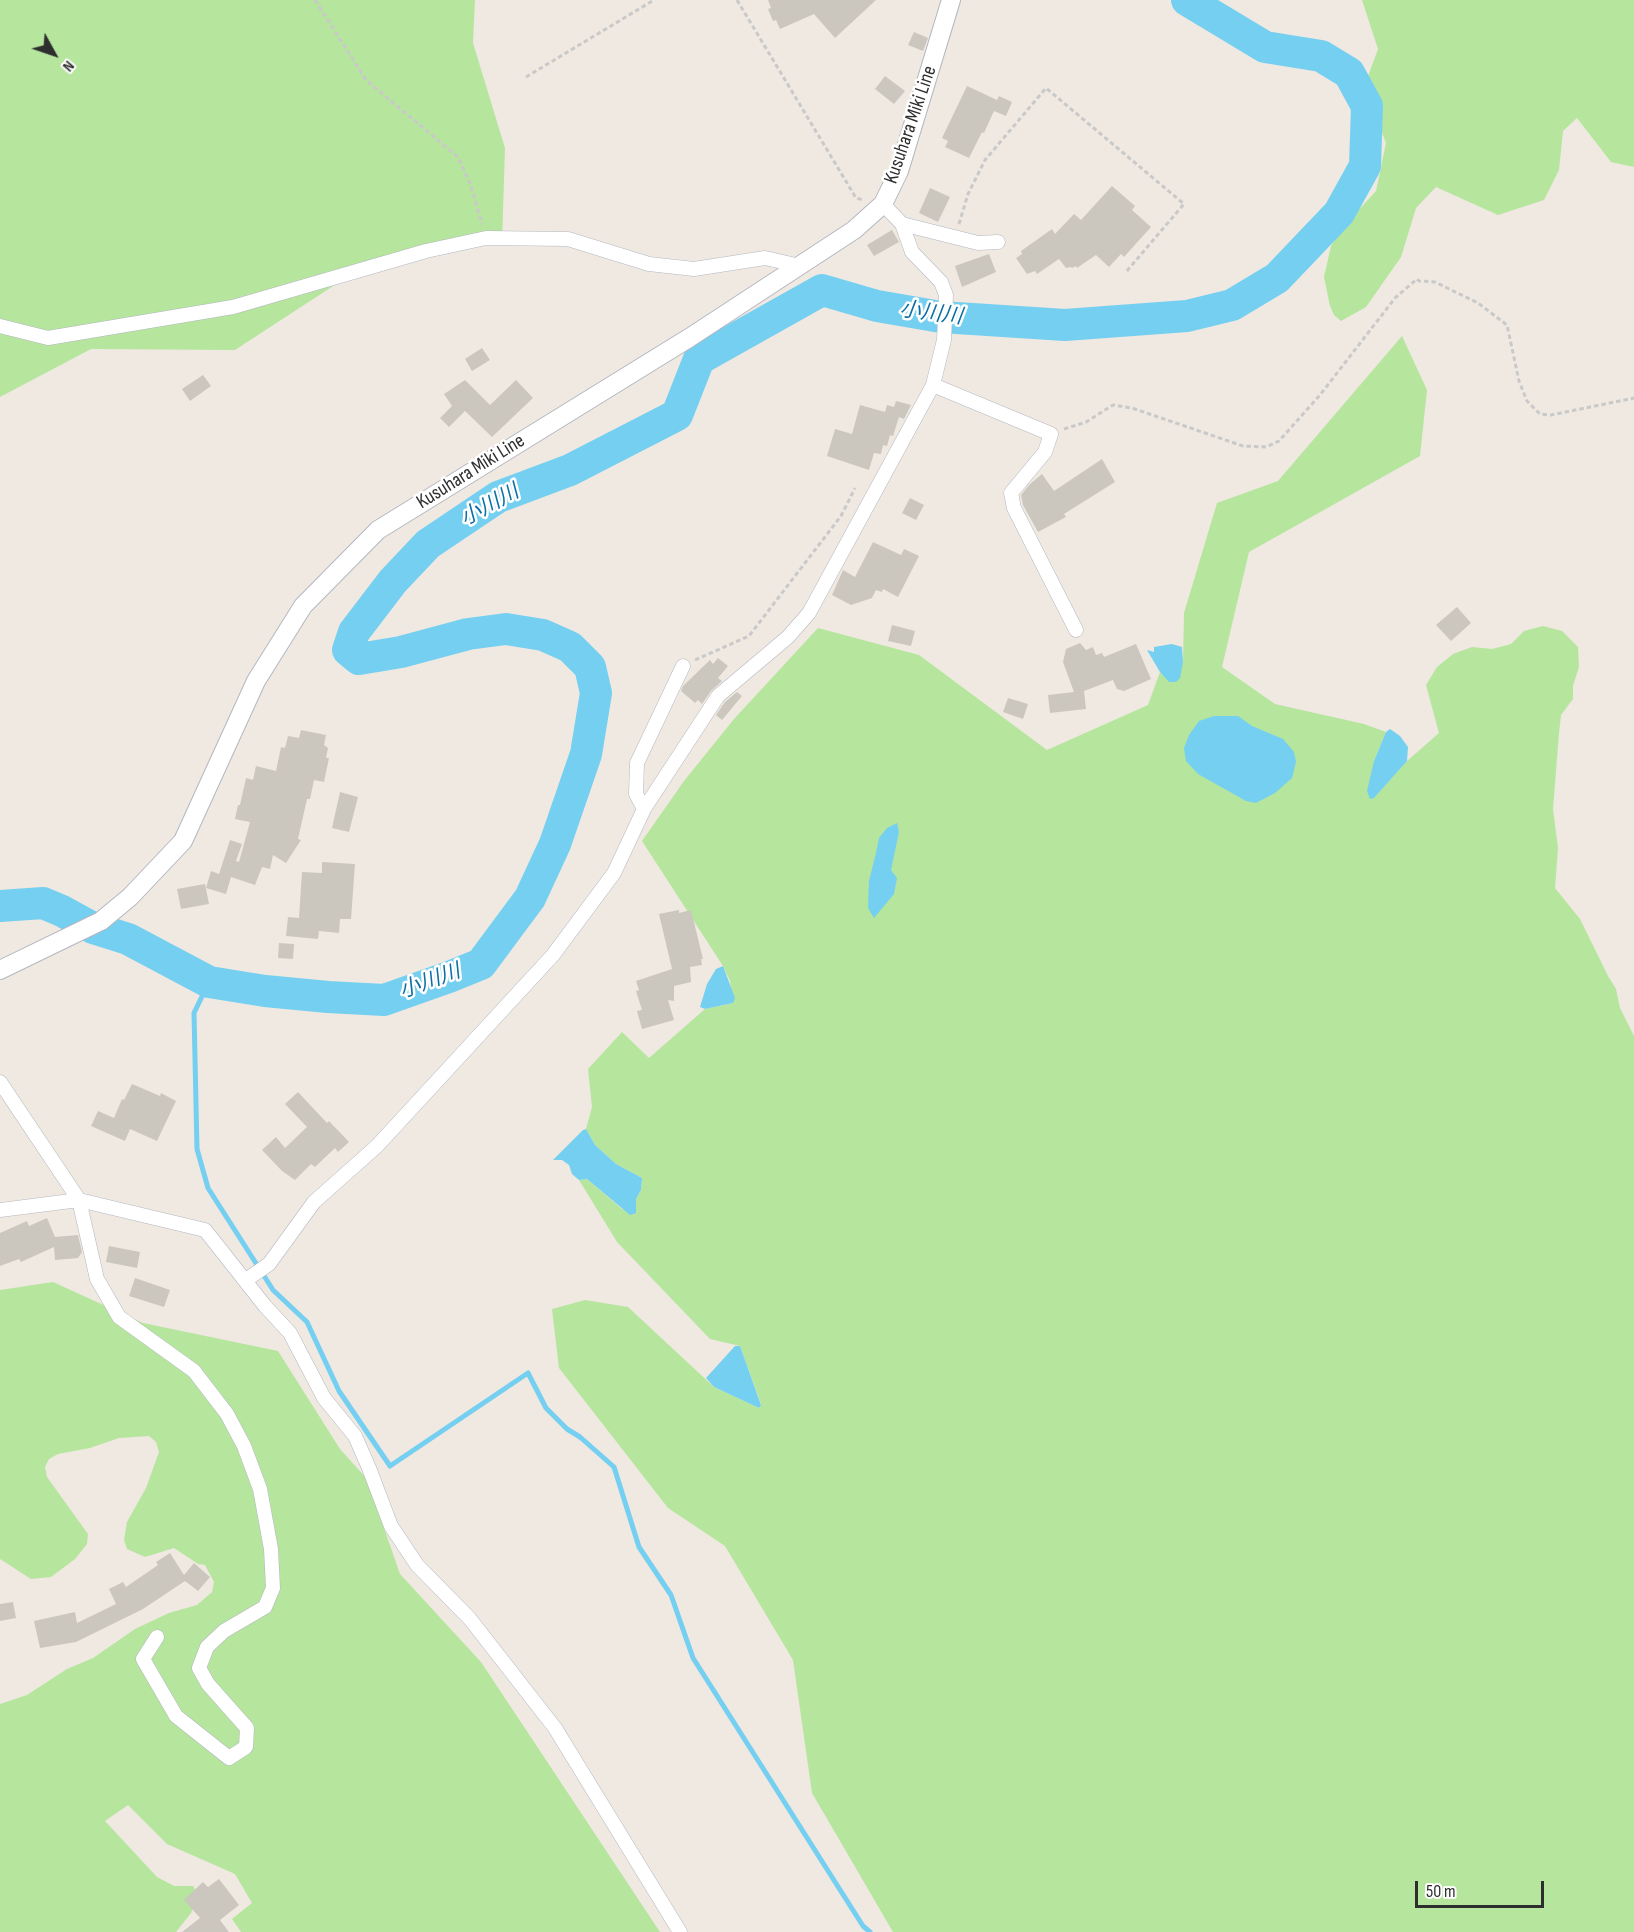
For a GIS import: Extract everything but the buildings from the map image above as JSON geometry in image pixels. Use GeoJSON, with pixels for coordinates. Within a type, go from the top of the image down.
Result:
{"type":"FeatureCollection","features":[{"type":"Feature","properties":{"kind":"main road","name":"Kusuhara Miki Line"},"geometry":{"type":"LineString","coordinates":[[0,970],[101,921],[130,897],[183,841],[256,681],[303,606],[378,530],[679,344],[800,266],[854,230],[883,204],[899,171],[951,0]]}},
{"type":"Feature","properties":{"kind":"street"},"geometry":{"type":"LineString","coordinates":[[246,1280],[269,1264],[314,1202],[377,1146],[552,955],[614,873],[644,809],[718,696],[788,637],[809,613],[933,385],[944,340],[946,294],[941,282],[912,252],[902,224],[883,204]]}},
{"type":"Feature","properties":{"kind":"street"},"geometry":{"type":"LineString","coordinates":[[902,224],[978,243],[998,242]]}},
{"type":"Feature","properties":{"kind":"street"},"geometry":{"type":"LineString","coordinates":[[0,326],[48,338],[233,307],[426,250],[486,238],[568,239],[649,264],[694,269],[765,258],[800,266]]}},
{"type":"Feature","properties":{"kind":"street"},"geometry":{"type":"LineString","coordinates":[[933,385],[1051,434],[1045,452],[1011,493],[1014,508],[1076,630]]}},
{"type":"Feature","properties":{"kind":"street"},"geometry":{"type":"LineString","coordinates":[[644,809],[636,794],[637,763],[683,666]]}},
{"type":"Feature","properties":{"kind":"street"},"geometry":{"type":"LineString","coordinates":[[0,1082],[79,1200],[96,1279],[119,1317],[194,1371],[227,1414],[244,1446],[260,1489],[271,1549],[273,1588],[265,1607],[224,1631],[207,1647],[199,1668],[208,1684],[247,1728],[246,1747],[229,1758],[176,1716],[143,1659],[157,1637]]}},
{"type":"Feature","properties":{"kind":"street"},"geometry":{"type":"LineString","coordinates":[[0,1210],[79,1200],[205,1230],[265,1306],[290,1332],[324,1398],[355,1436],[391,1526],[417,1565],[470,1619],[555,1728],[680,1932]]}},
{"type":"Feature","properties":{"kind":"path"},"geometry":{"type":"LineString","coordinates":[[315,0],[366,80],[458,157],[471,186],[486,238]]}},
{"type":"Feature","properties":{"kind":"path"},"geometry":{"type":"LineString","coordinates":[[525,77],[654,0]]}},
{"type":"Feature","properties":{"kind":"path"},"geometry":{"type":"LineString","coordinates":[[737,0],[856,198],[883,204]]}},
{"type":"Feature","properties":{"kind":"path"},"geometry":{"type":"LineString","coordinates":[[955,237],[968,195],[985,160],[1046,88],[1184,204],[1126,272]]}},
{"type":"Feature","properties":{"kind":"path"},"geometry":{"type":"LineString","coordinates":[[1051,434],[1086,422],[1113,405],[1132,408],[1242,447],[1266,447],[1279,441],[1320,395],[1395,298],[1417,279],[1435,282],[1478,303],[1507,325],[1519,381],[1527,401],[1540,414],[1551,415],[1634,398]]}},
{"type":"Feature","properties":{"kind":"path"},"geometry":{"type":"LineString","coordinates":[[683,666],[749,636],[841,516],[855,488]]}},
{"type":"Feature","properties":{"kind":"green space"},"geometry":{"type":"Polygon","coordinates":[[[0,0],[475,0],[473,43],[505,148],[502,242],[353,273],[235,350],[91,349],[0,397],[0,0]]]}},
{"type":"Feature","properties":{"kind":"green space"},"geometry":{"type":"Polygon","coordinates":[[[1362,0],[1634,0],[1634,167],[1611,162],[1577,118],[1563,131],[1559,170],[1544,200],[1498,215],[1436,187],[1416,208],[1401,257],[1366,307],[1341,321],[1334,315],[1330,306],[1324,277],[1331,246],[1341,229],[1376,191],[1386,143],[1364,87],[1378,49],[1362,0]]]}},
{"type":"Feature","properties":{"kind":"green space"},"geometry":{"type":"Polygon","coordinates":[[[1402,336],[1427,390],[1420,456],[1249,552],[1222,667],[1275,704],[1364,724],[1386,732],[1374,761],[1374,797],[1407,761],[1439,733],[1426,685],[1437,667],[1453,654],[1472,647],[1492,649],[1511,644],[1524,631],[1543,626],[1562,631],[1578,647],[1579,667],[1573,686],[1573,699],[1561,715],[1559,733],[1553,809],[1558,848],[1555,888],[1580,919],[1616,989],[1620,1008],[1634,1036],[1634,1932],[893,1932],[812,1793],[793,1660],[725,1546],[668,1508],[559,1368],[552,1309],[585,1300],[628,1307],[714,1387],[759,1408],[761,1404],[740,1346],[710,1339],[617,1242],[579,1180],[587,1179],[622,1209],[635,1213],[642,1178],[616,1164],[595,1145],[586,1129],[592,1107],[588,1069],[622,1032],[649,1058],[705,1009],[733,1003],[730,981],[723,966],[642,841],[684,781],[734,719],[818,628],[919,655],[1047,750],[1148,705],[1160,672],[1170,682],[1183,662],[1184,613],[1217,503],[1278,481],[1402,336]]]}},
{"type":"Feature","properties":{"kind":"green space"},"geometry":{"type":"Polygon","coordinates":[[[53,1282],[143,1323],[278,1351],[340,1449],[367,1479],[400,1574],[481,1662],[660,1932],[241,1932],[232,1919],[252,1903],[235,1874],[167,1844],[128,1805],[105,1821],[157,1877],[174,1886],[193,1886],[199,1896],[191,1913],[176,1932],[0,1932],[0,1704],[27,1695],[67,1669],[93,1658],[135,1629],[169,1613],[197,1605],[212,1592],[214,1582],[205,1565],[198,1564],[174,1548],[145,1557],[127,1549],[124,1540],[127,1522],[146,1488],[159,1452],[156,1442],[149,1436],[119,1438],[90,1448],[58,1454],[49,1459],[45,1467],[47,1477],[88,1534],[87,1544],[75,1559],[51,1577],[31,1579],[0,1559],[0,1290],[53,1282]]]}},
{"type":"Feature","properties":{"kind":"water"},"geometry":{"type":"Polygon","coordinates":[[[1172,644],[1182,647],[1183,662],[1180,678],[1176,682],[1169,682],[1147,650],[1154,652],[1154,647],[1172,644]]]}},
{"type":"Feature","properties":{"kind":"water"},"geometry":{"type":"Polygon","coordinates":[[[1214,716],[1238,716],[1252,726],[1283,739],[1294,752],[1296,762],[1292,778],[1275,793],[1256,803],[1246,801],[1198,774],[1186,761],[1184,748],[1189,735],[1199,721],[1214,716]]]}},
{"type":"Feature","properties":{"kind":"water"},"geometry":{"type":"Polygon","coordinates":[[[1390,729],[1400,736],[1408,747],[1407,761],[1374,798],[1370,799],[1367,791],[1374,761],[1386,732],[1390,729]]]}},
{"type":"Feature","properties":{"kind":"water"},"geometry":{"type":"Polygon","coordinates":[[[897,823],[899,832],[891,870],[897,878],[894,894],[874,918],[868,908],[869,881],[879,838],[887,828],[897,823]]]}},
{"type":"Feature","properties":{"kind":"water"},"geometry":{"type":"Polygon","coordinates":[[[723,966],[735,998],[733,1003],[705,1009],[700,1007],[707,984],[716,969],[723,966]]]}},
{"type":"Feature","properties":{"kind":"water"},"geometry":{"type":"Polygon","coordinates":[[[586,1129],[595,1145],[616,1164],[642,1178],[641,1190],[636,1199],[636,1213],[630,1215],[587,1179],[579,1180],[572,1174],[569,1165],[562,1160],[553,1160],[586,1129]]]}},
{"type":"Feature","properties":{"kind":"water"},"geometry":{"type":"Polygon","coordinates":[[[735,1346],[740,1346],[761,1405],[759,1408],[714,1387],[706,1378],[735,1346]]]}},
{"type":"Feature","properties":{"kind":"waterway","name":"小川川"},"geometry":{"type":"LineString","coordinates":[[0,906],[43,903],[93,928],[128,939],[209,982],[265,991],[384,1000],[481,964],[530,898],[555,844],[586,754],[596,693],[590,667],[570,647],[543,635],[506,629],[468,634],[401,652],[359,659],[348,650],[354,632],[393,581],[428,544],[498,497],[570,470],[677,415],[699,359],[822,290],[877,306],[941,317],[1065,325],[1187,316],[1232,305],[1277,278],[1339,213],[1365,166],[1367,106],[1349,73],[1321,56],[1265,47],[1187,0]]}},
{"type":"Feature","properties":{"kind":"waterway"},"geometry":{"type":"LineString","coordinates":[[209,982],[194,1013],[197,1149],[208,1188],[273,1290],[307,1322],[339,1391],[390,1466],[528,1373],[546,1408],[567,1429],[580,1437],[614,1467],[639,1547],[671,1595],[693,1658],[863,1926],[870,1932]]}}]}
